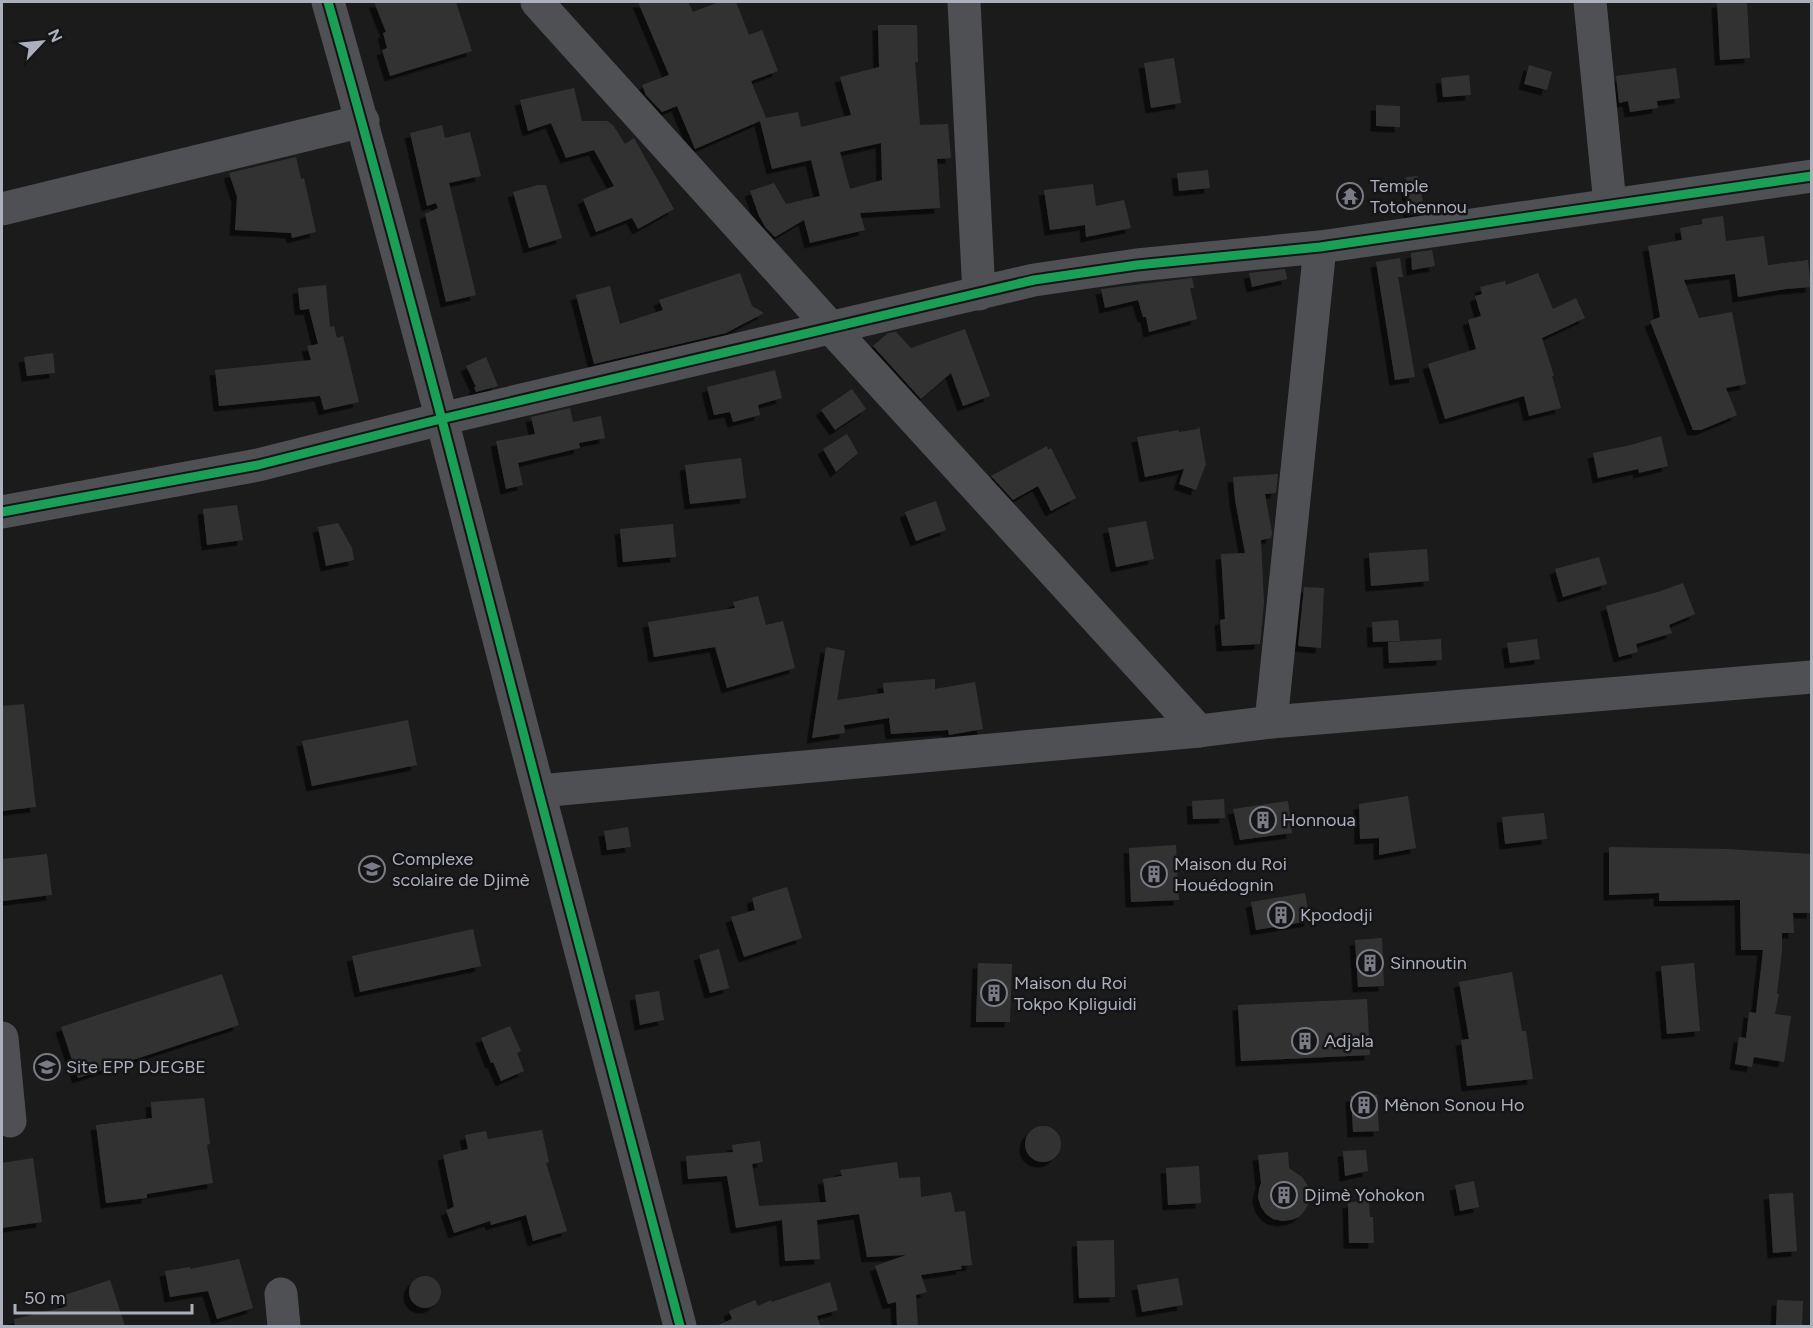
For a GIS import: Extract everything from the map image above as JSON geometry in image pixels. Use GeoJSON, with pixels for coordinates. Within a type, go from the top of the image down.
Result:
{"type":"FeatureCollection","features":[{"type":"Feature","properties":{"kind":"street"},"geometry":{"type":"LineString","coordinates":[[328,2],[363,121],[623,1119],[680,1326]]}},
{"type":"Feature","properties":{"kind":"street"},"geometry":{"type":"LineString","coordinates":[[537,2],[1200,731]]}},
{"type":"Feature","properties":{"kind":"street"},"geometry":{"type":"LineString","coordinates":[[964,2],[979,294]]}},
{"type":"Feature","properties":{"kind":"street"},"geometry":{"type":"LineString","coordinates":[[1590,2],[1610,204]]}},
{"type":"Feature","properties":{"kind":"street"},"geometry":{"type":"LineString","coordinates":[[2,209],[363,121]]}},
{"type":"Feature","properties":{"kind":"street"},"geometry":{"type":"LineString","coordinates":[[3,504],[258,465],[441,419],[1034,280],[1137,265],[1320,247],[1812,176]]}},
{"type":"Feature","properties":{"kind":"street"},"geometry":{"type":"LineString","coordinates":[[1271,722],[1320,247]]}},
{"type":"Feature","properties":{"kind":"street"},"geometry":{"type":"LineString","coordinates":[[539,792],[1200,731],[1271,722],[1812,677]]}},
{"type":"Feature","properties":{"kind":"street"},"geometry":{"type":"LineString","coordinates":[[2,1038],[10,1121]]}},
{"type":"Feature","properties":{"kind":"street"},"geometry":{"type":"LineString","coordinates":[[281,1294],[284,1326]]}},
{"type":"Feature","properties":{"kind":"building"},"geometry":{"type":"Polygon","coordinates":[[[374,2],[456,2],[472,51],[390,76],[382,50],[387,48],[383,33],[386,32],[374,2]]]}},
{"type":"Feature","properties":{"kind":"building"},"geometry":{"type":"Polygon","coordinates":[[[638,2],[688,2],[693,12],[719,2],[736,2],[749,35],[762,30],[778,71],[751,81],[766,118],[798,112],[801,127],[851,115],[840,77],[879,67],[878,25],[917,25],[918,62],[915,62],[920,125],[948,124],[951,158],[937,159],[940,208],[860,213],[865,230],[810,243],[804,220],[775,237],[759,216],[750,191],[774,183],[786,204],[820,196],[811,160],[772,169],[760,121],[695,149],[677,106],[662,112],[646,95],[642,85],[669,75],[638,2]],[[881,143],[840,152],[850,189],[882,180],[881,143]]]}},
{"type":"Feature","properties":{"kind":"building"},"geometry":{"type":"Polygon","coordinates":[[[1717,2],[1747,2],[1750,58],[1720,60],[1717,2]]]}},
{"type":"Feature","properties":{"kind":"building"},"geometry":{"type":"Polygon","coordinates":[[[1174,58],[1181,103],[1151,108],[1144,63],[1174,58]]]}},
{"type":"Feature","properties":{"kind":"building"},"geometry":{"type":"Polygon","coordinates":[[[1529,65],[1552,72],[1547,90],[1524,84],[1529,65]]]}},
{"type":"Feature","properties":{"kind":"building"},"geometry":{"type":"Polygon","coordinates":[[[1676,68],[1680,98],[1657,101],[1658,108],[1630,112],[1628,101],[1619,103],[1616,76],[1676,68]]]}},
{"type":"Feature","properties":{"kind":"building"},"geometry":{"type":"Polygon","coordinates":[[[1469,75],[1471,95],[1443,97],[1441,78],[1469,75]]]}},
{"type":"Feature","properties":{"kind":"building"},"geometry":{"type":"Polygon","coordinates":[[[574,88],[582,121],[607,121],[613,125],[625,144],[634,138],[674,209],[638,229],[632,218],[596,232],[583,199],[614,186],[594,150],[566,158],[551,123],[528,131],[520,100],[574,88]]]}},
{"type":"Feature","properties":{"kind":"building"},"geometry":{"type":"Polygon","coordinates":[[[1376,105],[1400,106],[1400,127],[1376,126],[1376,105]]]}},
{"type":"Feature","properties":{"kind":"building"},"geometry":{"type":"Polygon","coordinates":[[[442,125],[445,138],[470,132],[481,176],[449,183],[476,295],[446,302],[425,214],[438,208],[436,203],[427,206],[410,133],[442,125]]]}},
{"type":"Feature","properties":{"kind":"building"},"geometry":{"type":"Polygon","coordinates":[[[296,157],[301,179],[304,178],[316,232],[292,238],[291,233],[235,230],[237,197],[229,173],[296,157]]]}},
{"type":"Feature","properties":{"kind":"building"},"geometry":{"type":"Polygon","coordinates":[[[1208,170],[1210,188],[1179,191],[1177,173],[1208,170]]]}},
{"type":"Feature","properties":{"kind":"building"},"geometry":{"type":"Polygon","coordinates":[[[1418,176],[1425,213],[1409,215],[1406,177],[1418,176]]]}},
{"type":"Feature","properties":{"kind":"building"},"geometry":{"type":"Polygon","coordinates":[[[1093,184],[1096,206],[1124,200],[1131,228],[1086,237],[1085,225],[1050,230],[1044,190],[1093,184]]]}},
{"type":"Feature","properties":{"kind":"building"},"geometry":{"type":"Polygon","coordinates":[[[546,185],[562,238],[529,248],[513,192],[546,185]]]}},
{"type":"Feature","properties":{"kind":"building"},"geometry":{"type":"Polygon","coordinates":[[[1723,216],[1726,241],[1764,236],[1768,265],[1808,260],[1811,287],[1738,297],[1735,274],[1684,280],[1699,318],[1732,312],[1746,384],[1726,388],[1737,415],[1701,430],[1693,430],[1650,321],[1660,317],[1648,246],[1682,240],[1680,228],[1702,224],[1702,219],[1723,216]]]}},
{"type":"Feature","properties":{"kind":"building"},"geometry":{"type":"Polygon","coordinates":[[[1432,250],[1435,266],[1412,270],[1411,253],[1432,250]]]}},
{"type":"Feature","properties":{"kind":"building"},"geometry":{"type":"Polygon","coordinates":[[[1400,258],[1403,277],[1398,277],[1415,377],[1395,380],[1376,262],[1400,258]]]}},
{"type":"Feature","properties":{"kind":"building"},"geometry":{"type":"Polygon","coordinates":[[[1285,269],[1287,279],[1252,287],[1249,273],[1285,269]]]}},
{"type":"Feature","properties":{"kind":"building"},"geometry":{"type":"Polygon","coordinates":[[[740,273],[752,306],[764,313],[726,333],[594,364],[576,295],[610,286],[620,324],[663,310],[659,300],[740,273]]]}},
{"type":"Feature","properties":{"kind":"building"},"geometry":{"type":"Polygon","coordinates":[[[1538,273],[1553,309],[1576,298],[1585,318],[1542,338],[1561,408],[1529,416],[1524,396],[1445,419],[1428,364],[1476,349],[1468,320],[1481,316],[1475,296],[1482,294],[1480,287],[1505,281],[1506,285],[1538,273]]]}},
{"type":"Feature","properties":{"kind":"building"},"geometry":{"type":"Polygon","coordinates":[[[1192,278],[1194,288],[1190,288],[1197,319],[1149,332],[1146,317],[1143,317],[1138,300],[1105,308],[1101,289],[1192,278]]]}},
{"type":"Feature","properties":{"kind":"building"},"geometry":{"type":"Polygon","coordinates":[[[326,285],[330,327],[334,326],[337,338],[343,336],[359,402],[324,410],[320,396],[219,406],[215,370],[311,360],[307,346],[318,344],[309,309],[300,310],[298,288],[326,285]]]}},
{"type":"Feature","properties":{"kind":"building"},"geometry":{"type":"Polygon","coordinates":[[[965,329],[990,396],[963,406],[951,373],[921,399],[873,346],[888,333],[896,332],[911,348],[965,329]]]}},
{"type":"Feature","properties":{"kind":"building"},"geometry":{"type":"Polygon","coordinates":[[[53,353],[55,373],[27,376],[24,357],[53,353]]]}},
{"type":"Feature","properties":{"kind":"building"},"geometry":{"type":"Polygon","coordinates":[[[486,357],[498,386],[476,392],[466,366],[486,357]]]}},
{"type":"Feature","properties":{"kind":"building"},"geometry":{"type":"Polygon","coordinates":[[[775,370],[782,398],[758,405],[760,415],[733,422],[730,412],[714,415],[707,387],[775,370]]]}},
{"type":"Feature","properties":{"kind":"building"},"geometry":{"type":"Polygon","coordinates":[[[852,389],[866,409],[835,430],[821,410],[852,389]]]}},
{"type":"Feature","properties":{"kind":"building"},"geometry":{"type":"Polygon","coordinates":[[[570,408],[573,422],[601,416],[605,438],[579,443],[580,448],[518,463],[523,485],[506,489],[496,441],[535,434],[531,417],[570,408]]]}},
{"type":"Feature","properties":{"kind":"building"},"geometry":{"type":"Polygon","coordinates":[[[1199,426],[1206,465],[1196,490],[1179,484],[1184,469],[1145,477],[1137,437],[1198,429],[1199,426]]]}},
{"type":"Feature","properties":{"kind":"building"},"geometry":{"type":"Polygon","coordinates":[[[847,434],[858,453],[836,472],[823,449],[847,434]]]}},
{"type":"Feature","properties":{"kind":"building"},"geometry":{"type":"Polygon","coordinates":[[[1661,436],[1668,466],[1639,473],[1638,469],[1598,478],[1593,453],[1661,436]]]}},
{"type":"Feature","properties":{"kind":"building"},"geometry":{"type":"Polygon","coordinates":[[[1047,446],[1048,450],[1051,448],[1076,498],[1051,511],[1038,486],[1013,500],[991,476],[1047,446]]]}},
{"type":"Feature","properties":{"kind":"building"},"geometry":{"type":"Polygon","coordinates":[[[741,458],[746,498],[690,504],[685,465],[741,458]]]}},
{"type":"Feature","properties":{"kind":"building"},"geometry":{"type":"Polygon","coordinates":[[[1278,474],[1276,493],[1265,494],[1272,533],[1271,538],[1261,540],[1264,603],[1260,644],[1222,646],[1220,620],[1225,619],[1221,554],[1245,553],[1233,477],[1278,474]]]}},
{"type":"Feature","properties":{"kind":"building"},"geometry":{"type":"Polygon","coordinates":[[[936,501],[946,530],[916,541],[905,512],[936,501]]]}},
{"type":"Feature","properties":{"kind":"building"},"geometry":{"type":"Polygon","coordinates":[[[237,505],[243,540],[207,545],[203,509],[237,505]]]}},
{"type":"Feature","properties":{"kind":"building"},"geometry":{"type":"Polygon","coordinates":[[[1146,521],[1154,559],[1116,567],[1108,528],[1146,521]]]}},
{"type":"Feature","properties":{"kind":"building"},"geometry":{"type":"Polygon","coordinates":[[[338,523],[352,548],[354,560],[326,566],[318,527],[338,523]]]}},
{"type":"Feature","properties":{"kind":"building"},"geometry":{"type":"Polygon","coordinates":[[[673,524],[676,557],[623,562],[620,529],[673,524]]]}},
{"type":"Feature","properties":{"kind":"building"},"geometry":{"type":"Polygon","coordinates":[[[1427,549],[1429,581],[1371,586],[1369,553],[1427,549]]]}},
{"type":"Feature","properties":{"kind":"building"},"geometry":{"type":"Polygon","coordinates":[[[1599,557],[1607,584],[1563,597],[1555,569],[1599,557]]]}},
{"type":"Feature","properties":{"kind":"building"},"geometry":{"type":"Polygon","coordinates":[[[1683,583],[1695,614],[1669,625],[1672,633],[1636,644],[1638,652],[1619,657],[1606,606],[1683,583]]]}},
{"type":"Feature","properties":{"kind":"building"},"geometry":{"type":"Polygon","coordinates":[[[1304,587],[1324,588],[1321,648],[1298,646],[1304,587]]]}},
{"type":"Feature","properties":{"kind":"building"},"geometry":{"type":"Polygon","coordinates":[[[758,596],[766,625],[783,621],[795,668],[727,688],[715,647],[654,657],[648,622],[735,608],[733,602],[758,596]]]}},
{"type":"Feature","properties":{"kind":"building"},"geometry":{"type":"Polygon","coordinates":[[[1398,620],[1400,641],[1373,642],[1372,622],[1398,620]]]}},
{"type":"Feature","properties":{"kind":"building"},"geometry":{"type":"Polygon","coordinates":[[[1441,639],[1442,660],[1389,663],[1388,642],[1441,639]]]}},
{"type":"Feature","properties":{"kind":"building"},"geometry":{"type":"Polygon","coordinates":[[[1537,639],[1540,659],[1510,663],[1507,643],[1537,639]]]}},
{"type":"Feature","properties":{"kind":"building"},"geometry":{"type":"Polygon","coordinates":[[[826,647],[845,651],[837,700],[884,693],[883,683],[935,679],[935,689],[975,682],[983,729],[949,735],[948,730],[891,734],[889,718],[844,725],[845,733],[812,738],[826,647]]]}},
{"type":"Feature","properties":{"kind":"building"},"geometry":{"type":"Polygon","coordinates":[[[24,704],[36,807],[2,811],[2,706],[24,704]]]}},
{"type":"Feature","properties":{"kind":"building"},"geometry":{"type":"Polygon","coordinates":[[[408,720],[417,765],[312,786],[302,741],[408,720]]]}},
{"type":"Feature","properties":{"kind":"building"},"geometry":{"type":"Polygon","coordinates":[[[1408,796],[1416,848],[1379,855],[1379,838],[1360,839],[1359,804],[1408,796]]]}},
{"type":"Feature","properties":{"kind":"building"},"geometry":{"type":"Polygon","coordinates":[[[1224,799],[1225,818],[1193,819],[1192,801],[1224,799]]]}},
{"type":"Feature","properties":{"kind":"building","name":"Honnoua"},"geometry":{"type":"Polygon","coordinates":[[[1288,801],[1292,833],[1240,840],[1233,809],[1288,801]]]}},
{"type":"Feature","properties":{"kind":"building"},"geometry":{"type":"Polygon","coordinates":[[[1544,813],[1547,839],[1505,844],[1502,817],[1544,813]]]}},
{"type":"Feature","properties":{"kind":"building"},"geometry":{"type":"Polygon","coordinates":[[[628,827],[631,847],[607,850],[604,831],[628,827]]]}},
{"type":"Feature","properties":{"kind":"building","name":"Maison du Roi Houédognin"},"geometry":{"type":"Polygon","coordinates":[[[1176,845],[1179,900],[1131,902],[1129,848],[1176,845]]]}},
{"type":"Feature","properties":{"kind":"building"},"geometry":{"type":"Polygon","coordinates":[[[1609,847],[1726,849],[1812,854],[1812,913],[1793,913],[1794,933],[1782,933],[1777,994],[1779,994],[1775,1014],[1791,1016],[1784,1062],[1754,1057],[1752,1067],[1735,1064],[1739,1037],[1746,1038],[1749,1012],[1756,1013],[1763,950],[1741,950],[1740,900],[1659,901],[1659,893],[1609,895],[1609,847]]]}},
{"type":"Feature","properties":{"kind":"building"},"geometry":{"type":"Polygon","coordinates":[[[47,854],[52,895],[3,901],[2,859],[47,854]]]}},
{"type":"Feature","properties":{"kind":"building"},"geometry":{"type":"Polygon","coordinates":[[[787,887],[802,938],[744,957],[731,917],[755,910],[752,898],[787,887]]]}},
{"type":"Feature","properties":{"kind":"building","name":"Kpododji"},"geometry":{"type":"Polygon","coordinates":[[[1305,893],[1310,921],[1256,930],[1251,902],[1305,893]]]}},
{"type":"Feature","properties":{"kind":"building"},"geometry":{"type":"Polygon","coordinates":[[[473,929],[481,966],[360,992],[352,956],[473,929]]]}},
{"type":"Feature","properties":{"kind":"building","name":"Sinnoutin"},"geometry":{"type":"Polygon","coordinates":[[[1382,938],[1384,986],[1358,987],[1355,940],[1382,938]]]}},
{"type":"Feature","properties":{"kind":"building"},"geometry":{"type":"Polygon","coordinates":[[[719,949],[729,988],[710,993],[699,955],[719,949]]]}},
{"type":"Feature","properties":{"kind":"building","name":"Maison du Roi Tokpo Kpliguidi"},"geometry":{"type":"Polygon","coordinates":[[[978,963],[1012,964],[1010,1022],[976,1022],[978,963]]]}},
{"type":"Feature","properties":{"kind":"building"},"geometry":{"type":"Polygon","coordinates":[[[1694,963],[1700,1031],[1667,1034],[1661,966],[1694,963]]]}},
{"type":"Feature","properties":{"kind":"building"},"geometry":{"type":"Polygon","coordinates":[[[1512,972],[1522,1031],[1526,1031],[1533,1079],[1467,1086],[1461,1040],[1469,1039],[1459,982],[1512,972]]]}},
{"type":"Feature","properties":{"kind":"building"},"geometry":{"type":"Polygon","coordinates":[[[222,974],[239,1025],[78,1078],[61,1027],[222,974]]]}},
{"type":"Feature","properties":{"kind":"building"},"geometry":{"type":"Polygon","coordinates":[[[659,991],[664,1020],[640,1025],[635,995],[659,991]]]}},
{"type":"Feature","properties":{"kind":"building","name":"Adjala"},"geometry":{"type":"Polygon","coordinates":[[[1367,999],[1370,1055],[1241,1061],[1238,1005],[1367,999]]]}},
{"type":"Feature","properties":{"kind":"building"},"geometry":{"type":"Polygon","coordinates":[[[510,1026],[521,1051],[517,1053],[524,1071],[501,1081],[481,1038],[510,1026]]]}},
{"type":"Feature","properties":{"kind":"building","name":"Mènon Sonou Ho"},"geometry":{"type":"Polygon","coordinates":[[[1377,1095],[1379,1131],[1353,1132],[1351,1096],[1377,1095]]]}},
{"type":"Feature","properties":{"kind":"building"},"geometry":{"type":"Polygon","coordinates":[[[204,1098],[210,1144],[207,1145],[213,1183],[147,1194],[147,1198],[106,1203],[96,1125],[152,1118],[151,1102],[204,1098]]]}},
{"type":"Feature","properties":{"kind":"building"},"geometry":{"type":"Polygon","coordinates":[[[1043,1126],[1056,1131],[1061,1144],[1056,1157],[1043,1162],[1030,1157],[1025,1144],[1030,1131],[1043,1126]]]}},
{"type":"Feature","properties":{"kind":"building"},"geometry":{"type":"Polygon","coordinates":[[[542,1130],[549,1162],[546,1163],[567,1231],[533,1241],[526,1215],[491,1225],[490,1221],[454,1233],[446,1210],[454,1207],[443,1155],[468,1149],[465,1135],[486,1131],[488,1139],[542,1130]]]}},
{"type":"Feature","properties":{"kind":"building"},"geometry":{"type":"Polygon","coordinates":[[[760,1141],[763,1162],[752,1164],[759,1206],[826,1202],[823,1179],[842,1176],[840,1170],[897,1162],[899,1178],[920,1177],[921,1197],[951,1192],[955,1212],[965,1211],[972,1265],[961,1266],[962,1269],[921,1275],[927,1292],[916,1295],[918,1326],[897,1326],[896,1302],[888,1304],[875,1266],[906,1255],[867,1257],[859,1214],[817,1220],[820,1259],[785,1261],[782,1220],[736,1228],[727,1176],[688,1179],[686,1156],[733,1152],[732,1145],[760,1141]]]}},
{"type":"Feature","properties":{"kind":"building"},"geometry":{"type":"Polygon","coordinates":[[[1366,1150],[1368,1171],[1345,1176],[1343,1151],[1366,1150]]]}},
{"type":"Feature","properties":{"kind":"building","name":"Djimè Yohokon"},"geometry":{"type":"Polygon","coordinates":[[[1288,1152],[1289,1168],[1302,1177],[1307,1184],[1309,1202],[1299,1217],[1282,1221],[1273,1219],[1261,1207],[1258,1198],[1261,1183],[1258,1155],[1288,1152]]]}},
{"type":"Feature","properties":{"kind":"building"},"geometry":{"type":"Polygon","coordinates":[[[33,1158],[42,1222],[2,1228],[2,1163],[33,1158]]]}},
{"type":"Feature","properties":{"kind":"building"},"geometry":{"type":"Polygon","coordinates":[[[1199,1166],[1201,1203],[1168,1205],[1166,1168],[1199,1166]]]}},
{"type":"Feature","properties":{"kind":"building"},"geometry":{"type":"Polygon","coordinates":[[[1474,1181],[1479,1207],[1460,1211],[1455,1185],[1474,1181]]]}},
{"type":"Feature","properties":{"kind":"building"},"geometry":{"type":"Polygon","coordinates":[[[1793,1193],[1797,1251],[1773,1253],[1769,1194],[1793,1193]]]}},
{"type":"Feature","properties":{"kind":"building"},"geometry":{"type":"Polygon","coordinates":[[[1369,1199],[1370,1217],[1373,1217],[1374,1243],[1349,1243],[1348,1203],[1369,1199]]]}},
{"type":"Feature","properties":{"kind":"building"},"geometry":{"type":"Polygon","coordinates":[[[1114,1240],[1115,1297],[1079,1298],[1077,1241],[1114,1240]]]}},
{"type":"Feature","properties":{"kind":"building"},"geometry":{"type":"Polygon","coordinates":[[[239,1259],[253,1308],[217,1319],[208,1291],[170,1297],[165,1271],[190,1267],[190,1269],[239,1259]]]}},
{"type":"Feature","properties":{"kind":"building"},"geometry":{"type":"Polygon","coordinates":[[[425,1276],[436,1281],[441,1292],[436,1303],[425,1308],[414,1303],[409,1292],[414,1281],[425,1276]]]}},
{"type":"Feature","properties":{"kind":"building"},"geometry":{"type":"Polygon","coordinates":[[[1178,1278],[1183,1305],[1142,1312],[1137,1285],[1178,1278]]]}},
{"type":"Feature","properties":{"kind":"building"},"geometry":{"type":"Polygon","coordinates":[[[110,1280],[125,1326],[15,1326],[14,1319],[65,1307],[62,1296],[110,1280]]]}},
{"type":"Feature","properties":{"kind":"building"},"geometry":{"type":"Polygon","coordinates":[[[830,1282],[838,1310],[817,1316],[820,1326],[716,1326],[732,1319],[729,1311],[755,1300],[758,1306],[830,1282]]]}},
{"type":"Feature","properties":{"kind":"building"},"geometry":{"type":"Polygon","coordinates":[[[1777,1300],[1803,1301],[1802,1326],[1776,1326],[1777,1300]]]}},
{"type":"Feature","properties":{"kind":"cycle path"},"geometry":{"type":"LineString","coordinates":[[328,2],[442,420],[589,987],[680,1326]]}},
{"type":"Feature","properties":{"kind":"cycle path"},"geometry":{"type":"LineString","coordinates":[[2,512],[258,465],[441,419],[1034,280],[1137,265],[1320,247],[1812,176]]}},
{"type":"Feature","properties":{"kind":"place","name":"Temple Totohennou"},"geometry":{"type":"Point","coordinates":[1350,196]}},
{"type":"Feature","properties":{"kind":"place","name":"Honnoua"},"geometry":{"type":"Point","coordinates":[1263,820]}},
{"type":"Feature","properties":{"kind":"place","name":"Complexe scolaire de Djimè"},"geometry":{"type":"Point","coordinates":[372,869]}},
{"type":"Feature","properties":{"kind":"place","name":"Maison du Roi Houédognin"},"geometry":{"type":"Point","coordinates":[1154,874]}},
{"type":"Feature","properties":{"kind":"place","name":"Kpododji"},"geometry":{"type":"Point","coordinates":[1281,915]}},
{"type":"Feature","properties":{"kind":"place","name":"Sinnoutin"},"geometry":{"type":"Point","coordinates":[1370,963]}},
{"type":"Feature","properties":{"kind":"place","name":"Maison du Roi Tokpo Kpliguidi"},"geometry":{"type":"Point","coordinates":[994,993]}},
{"type":"Feature","properties":{"kind":"place","name":"Adjala"},"geometry":{"type":"Point","coordinates":[1305,1041]}},
{"type":"Feature","properties":{"kind":"place","name":"Site EPP DJEGBE"},"geometry":{"type":"Point","coordinates":[47,1067]}},
{"type":"Feature","properties":{"kind":"place","name":"Mènon Sonou Ho"},"geometry":{"type":"Point","coordinates":[1364,1105]}},
{"type":"Feature","properties":{"kind":"place","name":"Djimè Yohokon"},"geometry":{"type":"Point","coordinates":[1284,1195]}}]}
